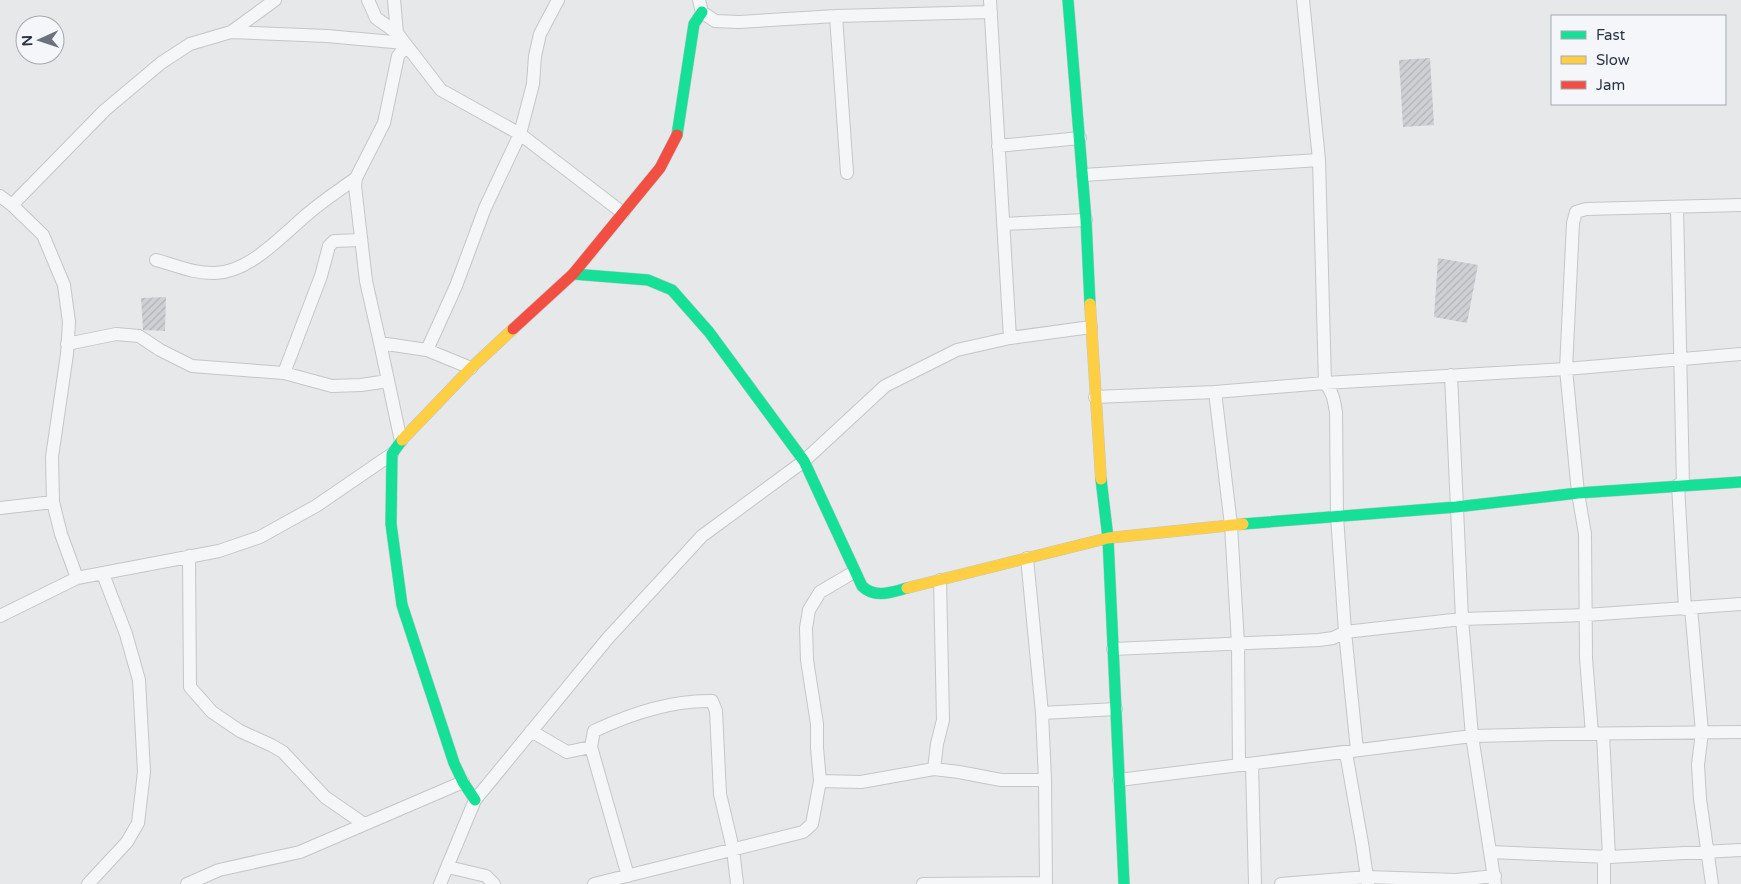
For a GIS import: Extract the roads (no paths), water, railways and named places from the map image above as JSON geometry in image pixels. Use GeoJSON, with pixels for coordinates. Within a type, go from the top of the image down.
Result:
{"type":"FeatureCollection","features":[{"type":"Feature","properties":{"kind":"street"},"geometry":{"type":"LineString","coordinates":[[231,32],[275,0]]}},
{"type":"Feature","properties":{"kind":"street"},"geometry":{"type":"LineString","coordinates":[[368,0],[376,18],[402,41],[441,90],[520,134],[623,213]]}},
{"type":"Feature","properties":{"kind":"street"},"geometry":{"type":"LineString","coordinates":[[394,0],[402,41],[384,123],[356,178],[355,186],[366,281],[401,441]]}},
{"type":"Feature","properties":{"kind":"street"},"geometry":{"type":"LineString","coordinates":[[427,350],[456,286],[485,208],[520,134],[533,84],[535,56],[540,34],[558,0]]}},
{"type":"Feature","properties":{"kind":"street"},"geometry":{"type":"LineString","coordinates":[[1068,0],[1083,175],[1100,470],[1108,538],[1124,884]]}},
{"type":"Feature","properties":{"kind":"street"},"geometry":{"type":"LineString","coordinates":[[1303,0],[1319,160],[1325,383],[1333,396],[1336,412],[1337,516],[1346,632],[1352,751],[1367,881]]}},
{"type":"Feature","properties":{"kind":"street"},"geometry":{"type":"LineString","coordinates":[[0,616],[77,578],[219,551],[260,537],[316,506],[392,454],[401,441],[471,368],[573,274],[660,168],[678,133],[694,24],[700,6],[715,20],[739,22],[991,6],[1010,338]]}},
{"type":"Feature","properties":{"kind":"street"},"geometry":{"type":"LineString","coordinates":[[836,16],[847,173]]}},
{"type":"Feature","properties":{"kind":"street"},"geometry":{"type":"LineString","coordinates":[[12,205],[105,110],[160,63],[190,44],[231,32],[402,41]]}},
{"type":"Feature","properties":{"kind":"street"},"geometry":{"type":"LineString","coordinates":[[998,146],[1080,138]]}},
{"type":"Feature","properties":{"kind":"street"},"geometry":{"type":"LineString","coordinates":[[1083,175],[1319,160]]}},
{"type":"Feature","properties":{"kind":"street"},"geometry":{"type":"LineString","coordinates":[[156,260],[195,272],[216,273],[238,268],[271,247],[310,212],[356,178]]}},
{"type":"Feature","properties":{"kind":"street"},"geometry":{"type":"LineString","coordinates":[[0,196],[43,235],[64,284],[69,322],[68,344],[52,457],[53,502],[61,534],[77,578]]}},
{"type":"Feature","properties":{"kind":"street"},"geometry":{"type":"LineString","coordinates":[[1604,884],[1607,856],[1597,734],[1586,658],[1585,534],[1578,493],[1566,368],[1573,223],[1576,212],[1586,209],[1741,205]]}},
{"type":"Feature","properties":{"kind":"street"},"geometry":{"type":"LineString","coordinates":[[1677,206],[1680,485],[1688,609],[1702,732],[1698,765],[1700,798],[1712,884]]}},
{"type":"Feature","properties":{"kind":"street"},"geometry":{"type":"LineString","coordinates":[[1003,224],[1086,220]]}},
{"type":"Feature","properties":{"kind":"street"},"geometry":{"type":"LineString","coordinates":[[284,373],[321,276],[325,255],[331,242],[360,240]]}},
{"type":"Feature","properties":{"kind":"street"},"geometry":{"type":"LineString","coordinates":[[573,274],[648,280],[672,290],[709,332],[804,461],[854,572],[860,584],[869,593],[883,594],[1108,538],[1231,525],[1456,507],[1578,493],[1741,482]]}},
{"type":"Feature","properties":{"kind":"street"},"geometry":{"type":"LineString","coordinates":[[440,884],[475,800],[608,638],[702,536],[804,461],[885,386],[958,350],[1010,338],[1091,327]]}},
{"type":"Feature","properties":{"kind":"street"},"geometry":{"type":"LineString","coordinates":[[68,344],[116,334],[139,336],[160,350],[192,366],[284,373],[332,386],[361,385],[388,381]]}},
{"type":"Feature","properties":{"kind":"street"},"geometry":{"type":"LineString","coordinates":[[380,342],[427,350],[471,368]]}},
{"type":"Feature","properties":{"kind":"street"},"geometry":{"type":"LineString","coordinates":[[1095,397],[1215,392],[1679,360],[1741,354]]}},
{"type":"Feature","properties":{"kind":"street"},"geometry":{"type":"LineString","coordinates":[[1281,884],[1495,880],[1472,736],[1462,619],[1451,375]]}},
{"type":"Feature","properties":{"kind":"street"},"geometry":{"type":"LineString","coordinates":[[1215,392],[1231,525],[1255,884]]}},
{"type":"Feature","properties":{"kind":"street"},"geometry":{"type":"LineString","coordinates":[[392,454],[391,524],[402,605],[454,762],[463,782],[475,800]]}},
{"type":"Feature","properties":{"kind":"street"},"geometry":{"type":"LineString","coordinates":[[0,508],[53,502]]}},
{"type":"Feature","properties":{"kind":"street"},"geometry":{"type":"LineString","coordinates":[[189,556],[190,687],[212,712],[240,731],[283,752],[325,797],[364,824]]}},
{"type":"Feature","properties":{"kind":"street"},"geometry":{"type":"LineString","coordinates":[[923,884],[1046,883],[1042,713],[1027,558]]}},
{"type":"Feature","properties":{"kind":"street"},"geometry":{"type":"LineString","coordinates":[[594,884],[802,832],[812,824],[820,780],[817,724],[807,660],[806,628],[809,610],[820,592],[854,572]]}},
{"type":"Feature","properties":{"kind":"street"},"geometry":{"type":"LineString","coordinates":[[88,884],[127,842],[138,823],[144,772],[139,680],[126,634],[103,574]]}},
{"type":"Feature","properties":{"kind":"street"},"geometry":{"type":"LineString","coordinates":[[934,769],[937,744],[943,720],[940,580]]}},
{"type":"Feature","properties":{"kind":"street"},"geometry":{"type":"LineString","coordinates":[[1113,649],[1319,640],[1333,638],[1346,632],[1462,619],[1586,615],[1741,604]]}},
{"type":"Feature","properties":{"kind":"street"},"geometry":{"type":"LineString","coordinates":[[628,876],[591,747],[594,731],[659,708],[693,700],[712,701],[716,711],[720,794],[733,849],[737,884]]}},
{"type":"Feature","properties":{"kind":"street"},"geometry":{"type":"LineString","coordinates":[[1042,713],[1116,709]]}},
{"type":"Feature","properties":{"kind":"street"},"geometry":{"type":"LineString","coordinates":[[531,731],[566,752],[591,747]]}},
{"type":"Feature","properties":{"kind":"street"},"geometry":{"type":"LineString","coordinates":[[1119,780],[1472,736],[1741,732]]}},
{"type":"Feature","properties":{"kind":"street"},"geometry":{"type":"LineString","coordinates":[[820,780],[861,782],[934,769],[952,770],[1001,780],[1045,780]]}},
{"type":"Feature","properties":{"kind":"street"},"geometry":{"type":"LineString","coordinates":[[187,884],[220,870],[300,852],[463,782]]}},
{"type":"Feature","properties":{"kind":"street"},"geometry":{"type":"LineString","coordinates":[[1490,852],[1607,856],[1708,853],[1741,850]]}},
{"type":"Feature","properties":{"kind":"street"},"geometry":{"type":"LineString","coordinates":[[448,867],[486,876],[494,884]]}}]}
